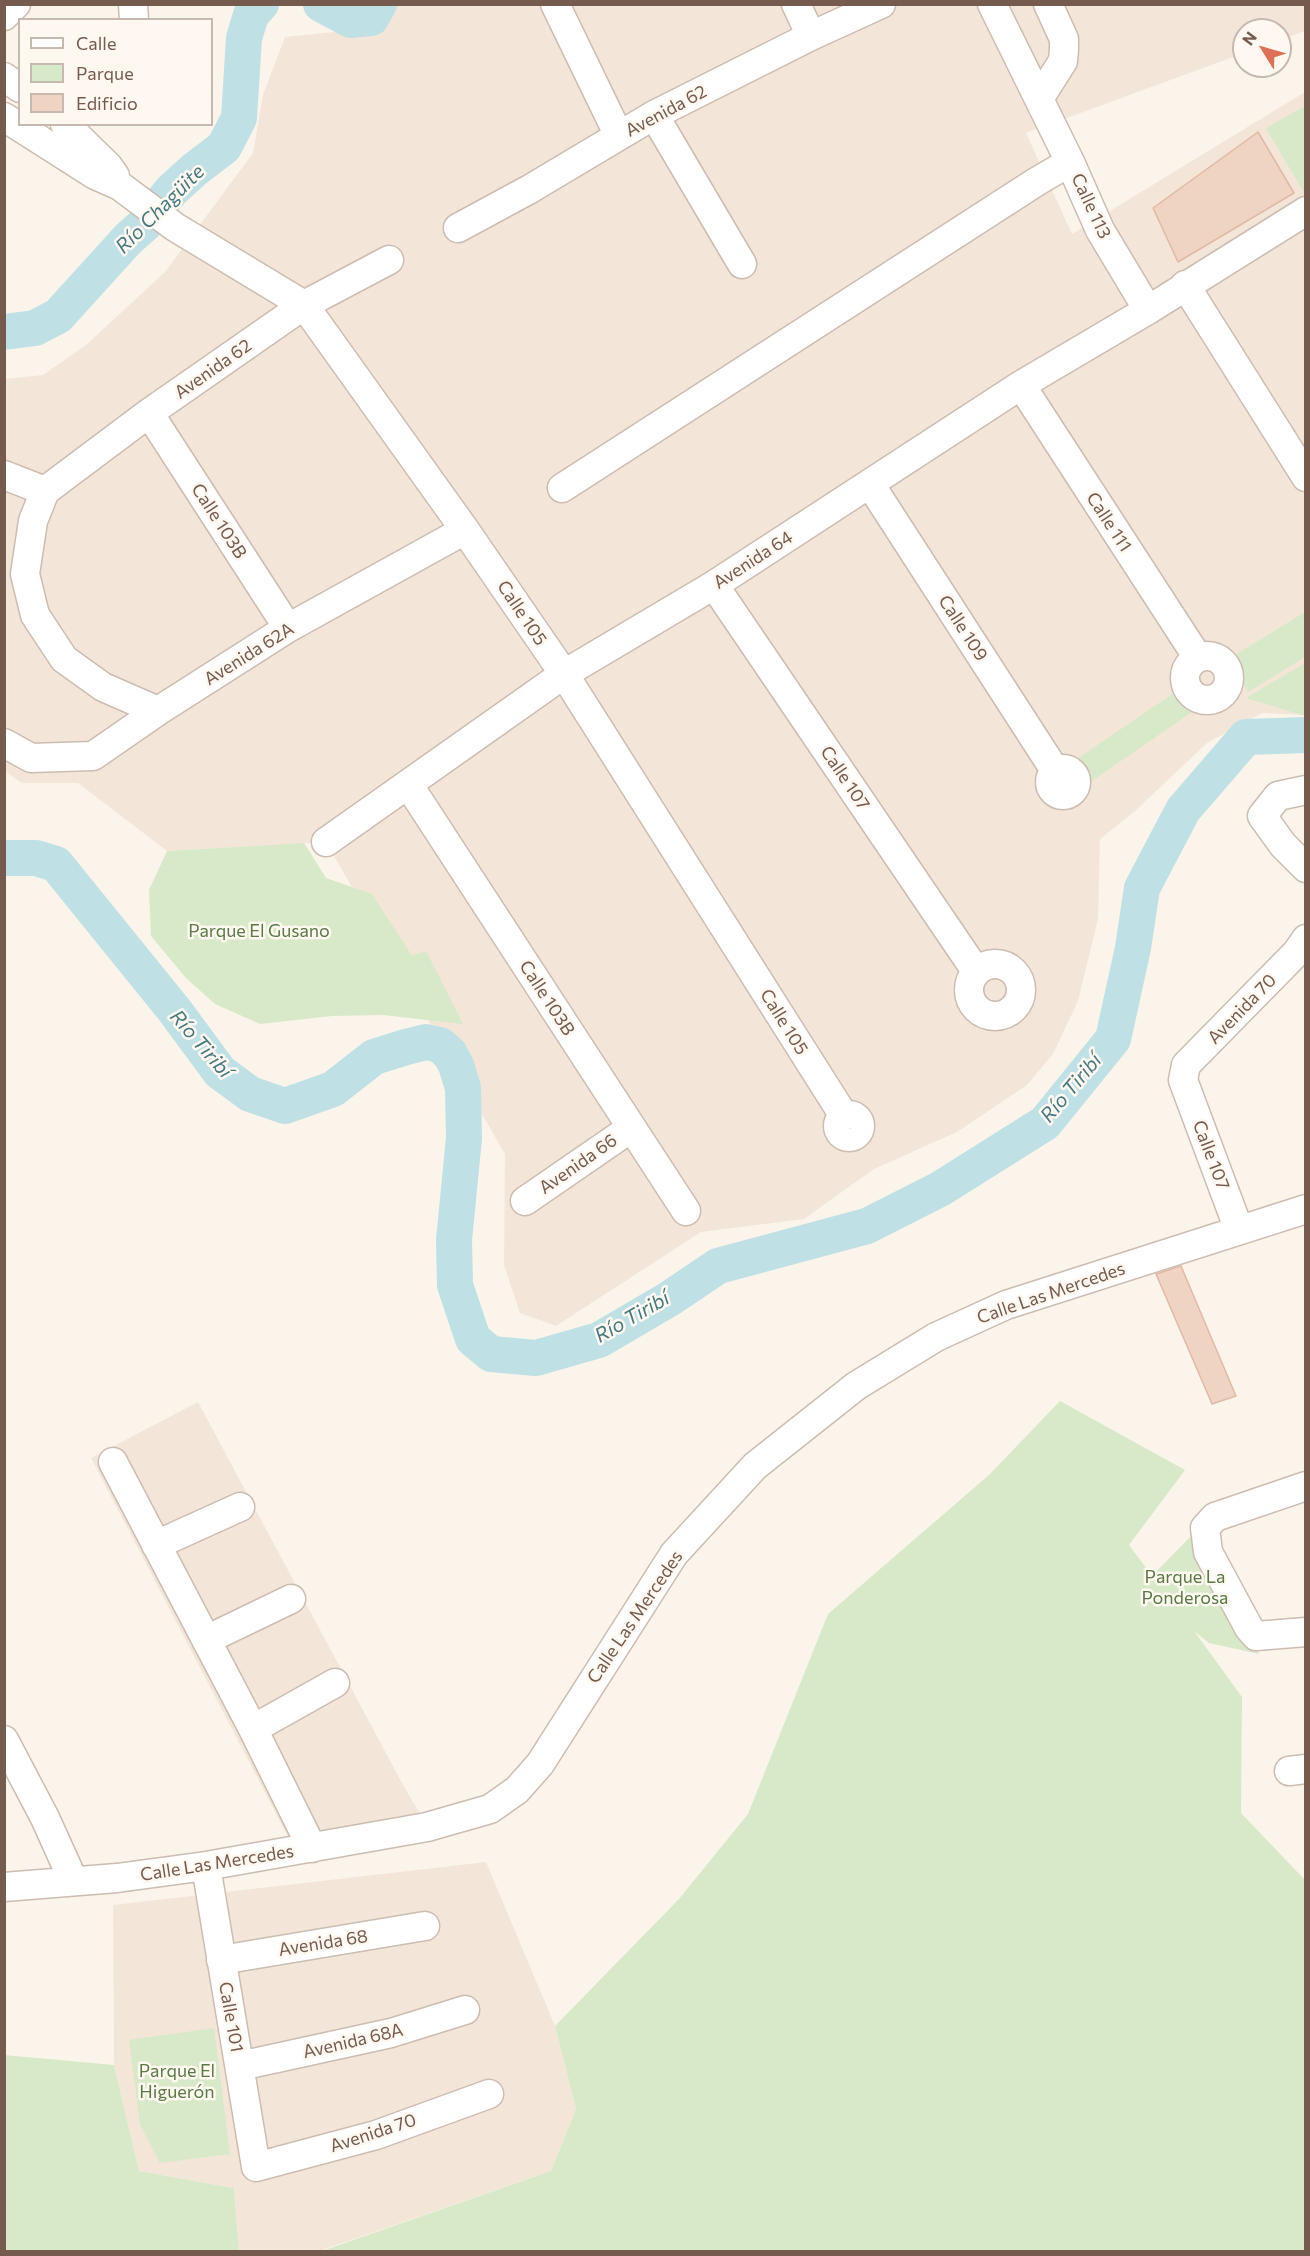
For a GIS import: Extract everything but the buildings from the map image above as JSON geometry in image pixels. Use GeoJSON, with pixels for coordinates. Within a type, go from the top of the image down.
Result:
{"type":"FeatureCollection","features":[{"type":"Feature","properties":{"kind":"street"},"geometry":{"type":"LineString","coordinates":[[4,16],[16,4]]}},
{"type":"Feature","properties":{"kind":"street"},"geometry":{"type":"LineString","coordinates":[[555,4],[619,136]]}},
{"type":"Feature","properties":{"kind":"street"},"geometry":{"type":"LineString","coordinates":[[796,4],[811,36]]}},
{"type":"Feature","properties":{"kind":"street","name":"Avenida 62"},"geometry":{"type":"LineString","coordinates":[[459,228],[530,189],[654,115],[811,36],[881,4]]}},
{"type":"Feature","properties":{"kind":"street","name":"Calle 113"},"geometry":{"type":"LineString","coordinates":[[992,4],[1070,162],[1100,230],[1149,310]]}},
{"type":"Feature","properties":{"kind":"street"},"geometry":{"type":"LineString","coordinates":[[1039,99],[1063,61],[1064,39],[1048,4]]}},
{"type":"Feature","properties":{"kind":"street"},"geometry":{"type":"LineString","coordinates":[[4,77],[18,87]]}},
{"type":"Feature","properties":{"kind":"street"},"geometry":{"type":"LineString","coordinates":[[654,115],[742,264]]}},
{"type":"Feature","properties":{"kind":"street","name":"Calle 105"},"geometry":{"type":"LineString","coordinates":[[4,117],[18,126]]}},
{"type":"Feature","properties":{"kind":"street","name":"Calle 105"},"geometry":{"type":"LineString","coordinates":[[18,126],[304,305],[465,530],[564,674],[843,1116]]}},
{"type":"Feature","properties":{"kind":"street","name":"Calle 105"},"geometry":{"type":"LineString","coordinates":[[67,126],[141,202]]}},
{"type":"Feature","properties":{"kind":"street"},"geometry":{"type":"LineString","coordinates":[[562,488],[1070,162]]}},
{"type":"Feature","properties":{"kind":"street","name":"Avenida 64"},"geometry":{"type":"LineString","coordinates":[[326,842],[564,674],[714,585],[1021,385],[1149,310],[1185,285],[1305,211]]}},
{"type":"Feature","properties":{"kind":"street","name":"Avenida 62"},"geometry":{"type":"LineString","coordinates":[[45,491],[149,414],[304,305],[389,260]]}},
{"type":"Feature","properties":{"kind":"street"},"geometry":{"type":"LineString","coordinates":[[1185,285],[1305,477]]}},
{"type":"Feature","properties":{"kind":"street","name":"Calle 111"},"geometry":{"type":"LineString","coordinates":[[1021,385],[1198,658]]}},
{"type":"Feature","properties":{"kind":"street","name":"Calle 103B"},"geometry":{"type":"LineString","coordinates":[[149,414],[288,628]]}},
{"type":"Feature","properties":{"kind":"street"},"geometry":{"type":"LineString","coordinates":[[4,475],[45,491],[33,521],[24,574],[35,615],[64,659],[103,687],[158,711]]}},
{"type":"Feature","properties":{"kind":"street","name":"Calle 109"},"geometry":{"type":"LineString","coordinates":[[870,484],[1056,771]]}},
{"type":"Feature","properties":{"kind":"street","name":"Avenida 62A"},"geometry":{"type":"LineString","coordinates":[[4,743],[31,758],[93,756],[158,711],[288,628],[465,530]]}},
{"type":"Feature","properties":{"kind":"street","name":"Calle 107"},"geometry":{"type":"LineString","coordinates":[[714,585],[976,971]]}},
{"type":"Feature","properties":{"kind":"street","name":"Calle 103B"},"geometry":{"type":"LineString","coordinates":[[408,784],[686,1211]]}},
{"type":"Feature","properties":{"kind":"street"},"geometry":{"type":"LineString","coordinates":[[1305,790],[1278,795],[1262,816],[1283,845],[1305,868]]}},
{"type":"Feature","properties":{"kind":"street","name":"Avenida 70"},"geometry":{"type":"LineString","coordinates":[[1183,1080],[1186,1065],[1297,952],[1305,939]]}},
{"type":"Feature","properties":{"kind":"street","name":"Calle 107"},"geometry":{"type":"LineString","coordinates":[[1183,1080],[1239,1230]]}},
{"type":"Feature","properties":{"kind":"street","name":"Avenida 66"},"geometry":{"type":"LineString","coordinates":[[525,1201],[630,1128]]}},
{"type":"Feature","properties":{"kind":"street","name":"Calle Las Mercedes"},"geometry":{"type":"LineString","coordinates":[[4,1887],[117,1878],[206,1866],[427,1827],[490,1809],[517,1790],[540,1764],[674,1554],[755,1466],[856,1386],[936,1337],[1006,1305],[1305,1209]]}},
{"type":"Feature","properties":{"kind":"street"},"geometry":{"type":"LineString","coordinates":[[113,1462],[253,1729],[312,1848]]}},
{"type":"Feature","properties":{"kind":"street"},"geometry":{"type":"LineString","coordinates":[[1305,1486],[1215,1517],[1206,1528],[1208,1552],[1249,1628],[1256,1636],[1305,1632]]}},
{"type":"Feature","properties":{"kind":"street"},"geometry":{"type":"LineString","coordinates":[[156,1545],[240,1508]]}},
{"type":"Feature","properties":{"kind":"street"},"geometry":{"type":"LineString","coordinates":[[206,1640],[291,1599]]}},
{"type":"Feature","properties":{"kind":"street"},"geometry":{"type":"LineString","coordinates":[[253,1729],[335,1683]]}},
{"type":"Feature","properties":{"kind":"street"},"geometry":{"type":"LineString","coordinates":[[4,1740],[45,1818],[73,1880]]}},
{"type":"Feature","properties":{"kind":"street","name":"Calle 101"},"geometry":{"type":"LineString","coordinates":[[206,1866],[256,2167]]}},
{"type":"Feature","properties":{"kind":"street","name":"Avenida 68"},"geometry":{"type":"LineString","coordinates":[[221,1960],[425,1926]]}},
{"type":"Feature","properties":{"kind":"street","name":"Avenida 68A"},"geometry":{"type":"LineString","coordinates":[[240,2066],[391,2033],[465,2010]]}},
{"type":"Feature","properties":{"kind":"street","name":"Avenida 70"},"geometry":{"type":"LineString","coordinates":[[256,2167],[375,2135],[489,2094]]}},
{"type":"Feature","properties":{"kind":"shaded area"},"geometry":{"type":"Polygon","coordinates":[[[398,4],[1305,5],[1305,31],[1292,36],[1292,18],[1232,18],[1232,57],[1026,133],[1072,234],[1305,92],[1305,715],[1262,713],[1207,743],[1135,811],[1100,839],[1098,919],[1078,1001],[1053,1054],[1027,1085],[957,1132],[874,1169],[804,1219],[701,1232],[556,1326],[520,1313],[504,1265],[505,1154],[326,842],[167,851],[78,783],[22,783],[5,771],[5,379],[43,375],[86,345],[165,272],[253,153],[263,95],[285,37],[344,31],[393,14],[398,4]]]}},
{"type":"Feature","properties":{"kind":"shaded area"},"geometry":{"type":"Polygon","coordinates":[[[198,1402],[422,1817],[288,1837],[91,1458],[198,1402]]]}},
{"type":"Feature","properties":{"kind":"shaded area"},"geometry":{"type":"Polygon","coordinates":[[[486,1862],[555,2026],[576,2109],[551,2171],[319,2251],[239,2251],[234,2188],[139,2171],[114,2065],[113,1905],[486,1862]]]}},
{"type":"Feature","properties":{"kind":"green space"},"geometry":{"type":"Polygon","coordinates":[[[1305,106],[1306,190],[1303,191],[1266,128],[1305,106]]]}},
{"type":"Feature","properties":{"kind":"green space"},"geometry":{"type":"Polygon","coordinates":[[[1305,612],[1305,657],[1248,692],[1230,658],[1305,612]]]}},
{"type":"Feature","properties":{"kind":"green space"},"geometry":{"type":"Polygon","coordinates":[[[1305,663],[1305,716],[1246,698],[1305,663]]]}},
{"type":"Feature","properties":{"kind":"green space"},"geometry":{"type":"Polygon","coordinates":[[[1181,688],[1195,710],[1089,783],[1074,761],[1181,688]]]}},
{"type":"Feature","properties":{"kind":"green space","name":"Parque El Gusano"},"geometry":{"type":"Polygon","coordinates":[[[304,843],[326,878],[372,894],[412,956],[426,951],[463,1024],[383,1015],[332,1016],[260,1024],[215,1004],[186,978],[151,936],[149,890],[167,851],[304,843]]]}},
{"type":"Feature","properties":{"kind":"green space","name":"Parque La Ponderosa"},"geometry":{"type":"Polygon","coordinates":[[[1060,1401],[1185,1470],[1129,1545],[1152,1576],[1190,1537],[1259,1654],[1209,1643],[1194,1631],[1242,1697],[1241,1813],[1305,1880],[1305,2251],[319,2252],[551,2171],[576,2109],[555,2026],[679,1899],[748,1814],[828,1614],[989,1475],[1060,1401]]]}},
{"type":"Feature","properties":{"kind":"green space","name":"Parque El Higuerón"},"geometry":{"type":"Polygon","coordinates":[[[214,2028],[230,2154],[160,2163],[140,2124],[129,2040],[214,2028]]]}},
{"type":"Feature","properties":{"kind":"green space"},"geometry":{"type":"Polygon","coordinates":[[[4,2055],[114,2065],[139,2171],[234,2188],[239,2251],[5,2251],[4,2055]]]}},
{"type":"Feature","properties":{"kind":"waterway","name":"Río Chagüite"},"geometry":{"type":"LineString","coordinates":[[4,332],[35,328],[58,316],[128,239],[146,223],[171,191],[224,147],[239,118],[244,38],[251,15],[261,4]]}},
{"type":"Feature","properties":{"kind":"waterway","name":"Río Chagüite"},"geometry":{"type":"LineString","coordinates":[[321,4],[351,20],[371,18],[379,4]]}},
{"type":"Feature","properties":{"kind":"waterway","name":"Río Tiribí"},"geometry":{"type":"LineString","coordinates":[[4,858],[36,858],[56,864],[175,1011],[220,1072],[250,1094],[285,1106],[333,1089],[374,1057],[426,1042],[440,1045],[450,1054],[463,1088],[464,1138],[454,1240],[455,1285],[473,1339],[491,1354],[536,1358],[599,1340],[669,1299],[718,1266],[867,1226],[940,1189],[1045,1123],[1113,1039],[1133,948],[1142,888],[1183,810],[1246,737],[1306,735]]}}]}
